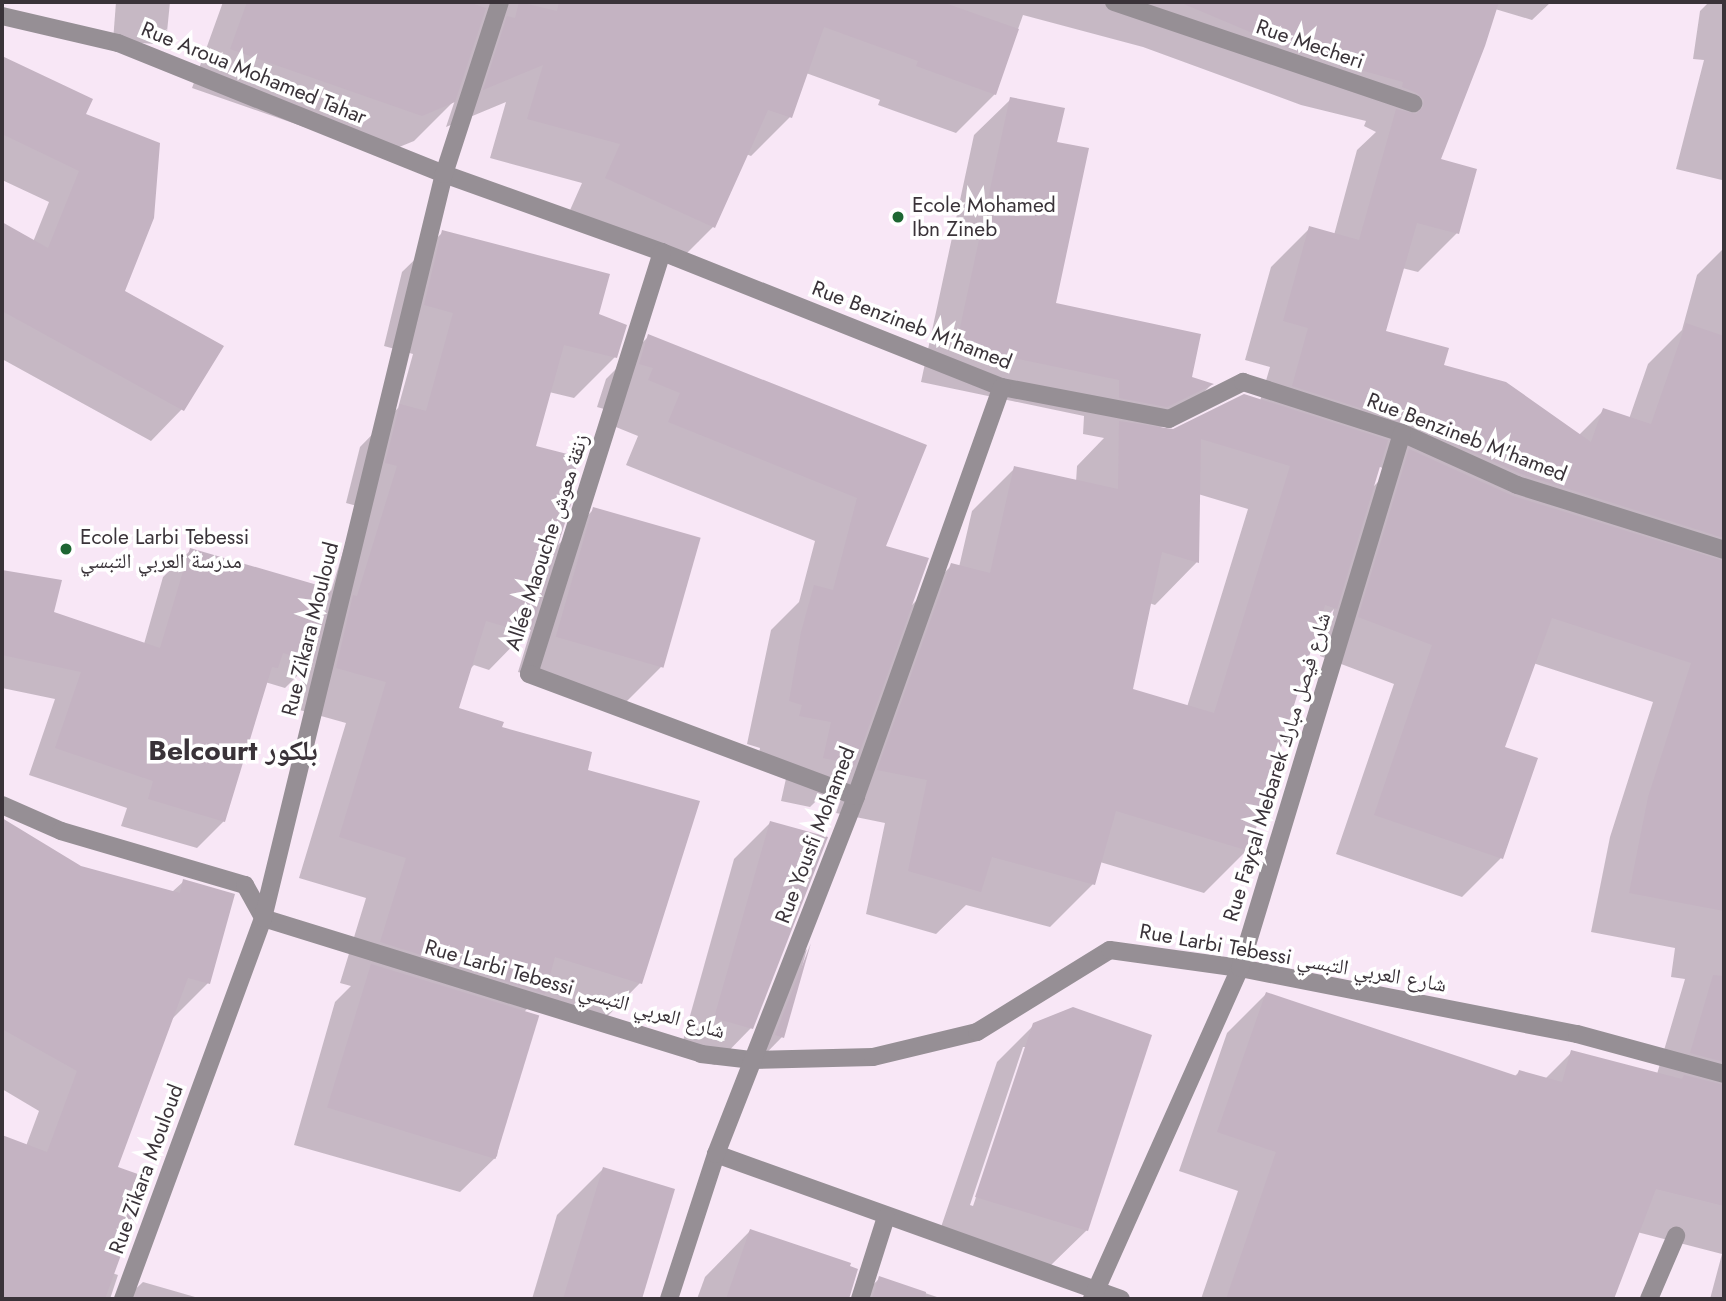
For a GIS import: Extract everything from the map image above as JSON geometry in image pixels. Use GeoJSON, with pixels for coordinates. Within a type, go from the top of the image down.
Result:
{"type":"FeatureCollection","features":[{"type":"Feature","properties":{"kind":"street","name":"Rue Zikara Mouloud"},"geometry":{"type":"LineString","coordinates":[[123,1299],[263,918],[444,174],[500,2]]}},
{"type":"Feature","properties":{"kind":"street","name":"Rue Mecheri"},"geometry":{"type":"LineString","coordinates":[[1114,2],[1413,103]]}},
{"type":"Feature","properties":{"kind":"street","name":"Rue Aroua Mohamed Tahar"},"geometry":{"type":"LineString","coordinates":[[2,16],[118,43],[444,174]]}},
{"type":"Feature","properties":{"kind":"street","name":"Rue Benzineb M'hamed"},"geometry":{"type":"LineString","coordinates":[[444,174],[662,252],[1002,387],[1169,419],[1243,382],[1402,433],[1517,485],[1724,550]]}},
{"type":"Feature","properties":{"kind":"street","name":"Allée Maouche زنقة معوش"},"geometry":{"type":"LineString","coordinates":[[662,252],[529,674],[856,796]]}},
{"type":"Feature","properties":{"kind":"street","name":"Rue Yousfi Mohamed"},"geometry":{"type":"LineString","coordinates":[[669,1299],[716,1154],[856,796],[1002,387]]}},
{"type":"Feature","properties":{"kind":"street","name":"Rue Fayçal Mebarek شارع فيصل مبارك"},"geometry":{"type":"LineString","coordinates":[[1094,1294],[1240,968],[1402,433]]}},
{"type":"Feature","properties":{"kind":"street"},"geometry":{"type":"LineString","coordinates":[[2,805],[61,831],[245,886],[263,918]]}},
{"type":"Feature","properties":{"kind":"street","name":"Rue Larbi Tebessi شارع العربي التبسي"},"geometry":{"type":"LineString","coordinates":[[263,918],[701,1054],[751,1060],[873,1056],[977,1032],[1110,950],[1240,968],[1577,1034],[1724,1074]]}},
{"type":"Feature","properties":{"kind":"street"},"geometry":{"type":"LineString","coordinates":[[716,1154],[1094,1294],[1121,1299]]}},
{"type":"Feature","properties":{"kind":"street"},"geometry":{"type":"LineString","coordinates":[[860,1299],[886,1217]]}},
{"type":"Feature","properties":{"kind":"street"},"geometry":{"type":"LineString","coordinates":[[1649,1299],[1676,1236]]}},
{"type":"Feature","properties":{"kind":"building"},"geometry":{"type":"Polygon","coordinates":[[[247,2],[468,2],[486,8],[455,102],[422,116],[230,49],[247,2]]]}},
{"type":"Feature","properties":{"kind":"building"},"geometry":{"type":"Polygon","coordinates":[[[519,2],[557,11],[559,2],[942,2],[1019,29],[996,95],[916,66],[918,61],[824,27],[792,118],[768,110],[715,228],[605,178],[620,144],[527,119],[543,65],[483,90],[507,16],[515,18],[519,2]]]}},
{"type":"Feature","properties":{"kind":"building"},"geometry":{"type":"Polygon","coordinates":[[[1179,2],[1499,2],[1485,46],[1441,159],[1477,169],[1459,234],[1417,223],[1386,331],[1449,348],[1444,365],[1506,382],[1591,442],[1603,408],[1651,424],[1686,323],[1724,336],[1724,538],[1521,474],[1407,423],[1292,386],[1308,328],[1283,321],[1309,226],[1359,240],[1396,109],[1416,114],[1423,107],[1424,100],[1417,93],[1402,87],[1403,82],[1300,53],[1179,2]]]}},
{"type":"Feature","properties":{"kind":"building"},"geometry":{"type":"Polygon","coordinates":[[[2,56],[93,99],[86,114],[160,143],[154,218],[125,291],[224,346],[184,411],[2,311],[2,222],[48,248],[79,171],[2,134],[2,56]]]}},
{"type":"Feature","properties":{"kind":"building"},"geometry":{"type":"Polygon","coordinates":[[[1010,97],[1065,108],[1057,142],[1089,148],[1056,303],[1201,334],[1192,377],[1214,384],[1167,407],[1119,398],[1119,380],[956,346],[1010,97]]]}},
{"type":"Feature","properties":{"kind":"building"},"geometry":{"type":"Polygon","coordinates":[[[442,230],[610,274],[599,314],[627,325],[617,358],[564,345],[536,446],[579,457],[568,500],[572,501],[531,630],[514,625],[513,629],[486,621],[459,708],[504,722],[502,727],[592,752],[588,770],[700,801],[642,984],[555,957],[545,994],[380,942],[406,858],[339,837],[386,682],[336,668],[353,595],[357,596],[397,466],[385,463],[400,404],[426,411],[453,313],[424,305],[442,230]]]}},
{"type":"Feature","properties":{"kind":"building"},"geometry":{"type":"Polygon","coordinates":[[[648,334],[927,445],[886,546],[929,558],[855,765],[823,758],[831,722],[799,716],[802,705],[789,701],[801,632],[814,585],[833,590],[857,498],[668,422],[680,393],[648,380],[653,368],[639,364],[648,334]]]}},
{"type":"Feature","properties":{"kind":"building"},"geometry":{"type":"Polygon","coordinates":[[[1244,394],[1388,440],[1337,609],[1325,605],[1249,851],[1116,811],[1095,885],[992,857],[981,892],[908,871],[927,780],[877,770],[951,563],[990,573],[1014,466],[1118,489],[1119,421],[1173,429],[1244,394]],[[1201,439],[1199,563],[1162,552],[1133,689],[1214,713],[1290,466],[1201,439]]]}},
{"type":"Feature","properties":{"kind":"building"},"geometry":{"type":"Polygon","coordinates":[[[1409,449],[1513,496],[1724,561],[1724,911],[1629,893],[1648,797],[1691,663],[1552,618],[1505,747],[1538,758],[1503,859],[1374,815],[1432,645],[1358,617],[1409,449]]]}},
{"type":"Feature","properties":{"kind":"building"},"geometry":{"type":"Polygon","coordinates":[[[593,507],[701,538],[663,668],[556,637],[593,507]]]}},
{"type":"Feature","properties":{"kind":"building"},"geometry":{"type":"Polygon","coordinates":[[[190,548],[331,589],[314,662],[283,653],[278,668],[272,667],[225,822],[148,799],[153,781],[55,748],[81,672],[2,655],[2,570],[62,580],[54,612],[160,648],[190,548]]]}},
{"type":"Feature","properties":{"kind":"building"},"geometry":{"type":"Polygon","coordinates":[[[2,818],[81,866],[180,893],[183,879],[235,894],[210,984],[188,978],[118,1167],[149,1178],[105,1299],[2,1299],[2,1135],[47,1152],[77,1071],[2,1029],[2,818]]]}},
{"type":"Feature","properties":{"kind":"building"},"geometry":{"type":"Polygon","coordinates":[[[770,821],[828,837],[753,1029],[714,1018],[770,821]]]}},
{"type":"Feature","properties":{"kind":"building"},"geometry":{"type":"Polygon","coordinates":[[[811,943],[784,1038],[775,1035],[811,943]]]}},
{"type":"Feature","properties":{"kind":"building"},"geometry":{"type":"Polygon","coordinates":[[[371,964],[539,1015],[495,1159],[327,1107],[371,964]]]}},
{"type":"Feature","properties":{"kind":"building"},"geometry":{"type":"Polygon","coordinates":[[[1713,975],[1724,976],[1724,1062],[1690,1053],[1713,975]]]}},
{"type":"Feature","properties":{"kind":"building"},"geometry":{"type":"Polygon","coordinates":[[[1266,992],[1517,1076],[1519,1070],[1562,1082],[1571,1050],[1682,1079],[1684,1075],[1724,1085],[1724,1206],[1656,1189],[1614,1299],[1226,1299],[1276,1152],[1217,1132],[1266,992]]]}},
{"type":"Feature","properties":{"kind":"building"},"geometry":{"type":"Polygon","coordinates":[[[1073,1007],[1152,1035],[1088,1231],[975,1197],[1033,1023],[1073,1007]]]}},
{"type":"Feature","properties":{"kind":"building"},"geometry":{"type":"Polygon","coordinates":[[[603,1167],[675,1189],[642,1299],[563,1299],[603,1167]]]}},
{"type":"Feature","properties":{"kind":"building"},"geometry":{"type":"Polygon","coordinates":[[[750,1229],[851,1263],[850,1266],[858,1269],[849,1299],[726,1299],[750,1229]]]}},
{"type":"Feature","properties":{"kind":"building"},"geometry":{"type":"Polygon","coordinates":[[[879,1276],[926,1292],[925,1299],[872,1299],[879,1276]]]}},
{"type":"Feature","properties":{"kind":"place","name":"Ecole Mohamed Ibn Zineb"},"geometry":{"type":"Point","coordinates":[898,217]}},
{"type":"Feature","properties":{"kind":"place","name":"Ecole Larbi Tebessi مدرسة العربي التبسي"},"geometry":{"type":"Point","coordinates":[66,549]}},
{"type":"Feature","properties":{"kind":"district","name":"Belcourt بلكور"},"geometry":{"type":"Point","coordinates":[233,751]}}]}
